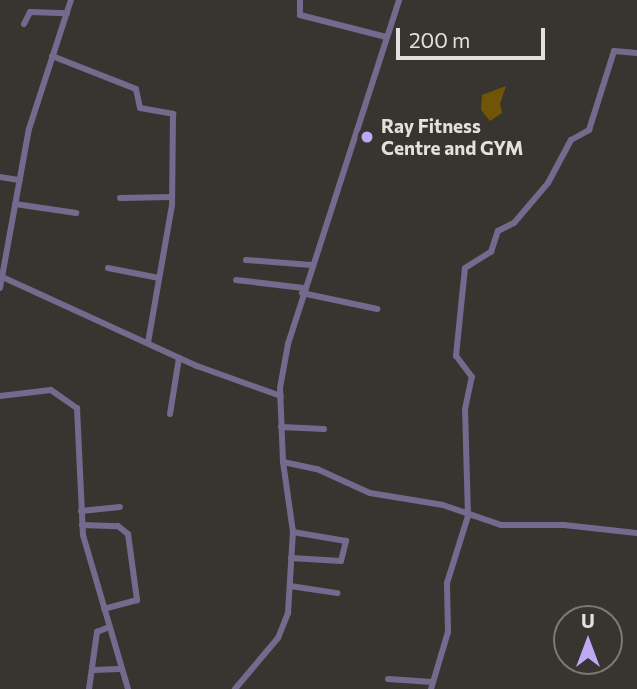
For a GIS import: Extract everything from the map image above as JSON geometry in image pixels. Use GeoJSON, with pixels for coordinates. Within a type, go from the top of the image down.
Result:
{"type":"FeatureCollection","features":[{"type":"Feature","properties":{"kind":"street"},"geometry":{"type":"LineString","coordinates":[[0,288],[29,129],[71,0]]}},
{"type":"Feature","properties":{"kind":"street"},"geometry":{"type":"LineString","coordinates":[[300,0],[300,15],[386,37]]}},
{"type":"Feature","properties":{"kind":"street"},"geometry":{"type":"LineString","coordinates":[[235,689],[281,632],[290,586],[293,532],[283,475],[281,396],[303,290],[399,0]]}},
{"type":"Feature","properties":{"kind":"street"},"geometry":{"type":"LineString","coordinates":[[24,24],[30,12],[68,13]]}},
{"type":"Feature","properties":{"kind":"street"},"geometry":{"type":"LineString","coordinates":[[388,679],[431,685],[448,632],[447,583],[468,516],[465,409],[472,377],[456,356],[465,268],[491,252],[498,231],[514,223],[548,183],[570,140],[589,130],[614,51],[637,53]]}},
{"type":"Feature","properties":{"kind":"street"},"geometry":{"type":"LineString","coordinates":[[52,56],[136,89],[140,108],[173,114],[172,197],[148,343]]}},
{"type":"Feature","properties":{"kind":"street"},"geometry":{"type":"LineString","coordinates":[[0,177],[20,180]]}},
{"type":"Feature","properties":{"kind":"street"},"geometry":{"type":"LineString","coordinates":[[120,198],[172,197]]}},
{"type":"Feature","properties":{"kind":"street"},"geometry":{"type":"LineString","coordinates":[[15,204],[76,213]]}},
{"type":"Feature","properties":{"kind":"street"},"geometry":{"type":"LineString","coordinates":[[246,260],[311,265]]}},
{"type":"Feature","properties":{"kind":"street"},"geometry":{"type":"LineString","coordinates":[[108,268],[159,278]]}},
{"type":"Feature","properties":{"kind":"street"},"geometry":{"type":"LineString","coordinates":[[2,277],[179,358],[281,396]]}},
{"type":"Feature","properties":{"kind":"street"},"geometry":{"type":"LineString","coordinates":[[236,280],[303,290],[377,309]]}},
{"type":"Feature","properties":{"kind":"street"},"geometry":{"type":"LineString","coordinates":[[170,414],[179,358]]}},
{"type":"Feature","properties":{"kind":"street"},"geometry":{"type":"LineString","coordinates":[[0,396],[51,390],[77,408],[82,525],[120,669],[128,689]]}},
{"type":"Feature","properties":{"kind":"street"},"geometry":{"type":"LineString","coordinates":[[281,427],[324,429]]}},
{"type":"Feature","properties":{"kind":"street"},"geometry":{"type":"LineString","coordinates":[[283,462],[299,464],[370,493],[443,505],[468,516],[501,525],[564,525],[637,533]]}},
{"type":"Feature","properties":{"kind":"street"},"geometry":{"type":"LineString","coordinates":[[283,475],[299,464]]}},
{"type":"Feature","properties":{"kind":"street"},"geometry":{"type":"LineString","coordinates":[[81,511],[120,507]]}},
{"type":"Feature","properties":{"kind":"street"},"geometry":{"type":"LineString","coordinates":[[82,525],[118,526],[128,534],[137,600],[104,609]]}},
{"type":"Feature","properties":{"kind":"street"},"geometry":{"type":"LineString","coordinates":[[291,558],[341,561],[346,541],[293,532]]}},
{"type":"Feature","properties":{"kind":"street"},"geometry":{"type":"LineString","coordinates":[[290,586],[337,593]]}},
{"type":"Feature","properties":{"kind":"street"},"geometry":{"type":"LineString","coordinates":[[89,689],[97,632],[109,627]]}},
{"type":"Feature","properties":{"kind":"street"},"geometry":{"type":"LineString","coordinates":[[93,670],[120,669]]}},
{"type":"Feature","properties":{"kind":"shaded area"},"geometry":{"type":"Polygon","coordinates":[[[506,86],[500,104],[502,113],[490,121],[481,110],[482,95],[506,86]]]}},
{"type":"Feature","properties":{"kind":"place","name":"Ray Fitness Centre and GYM"},"geometry":{"type":"Point","coordinates":[367,137]}}]}
